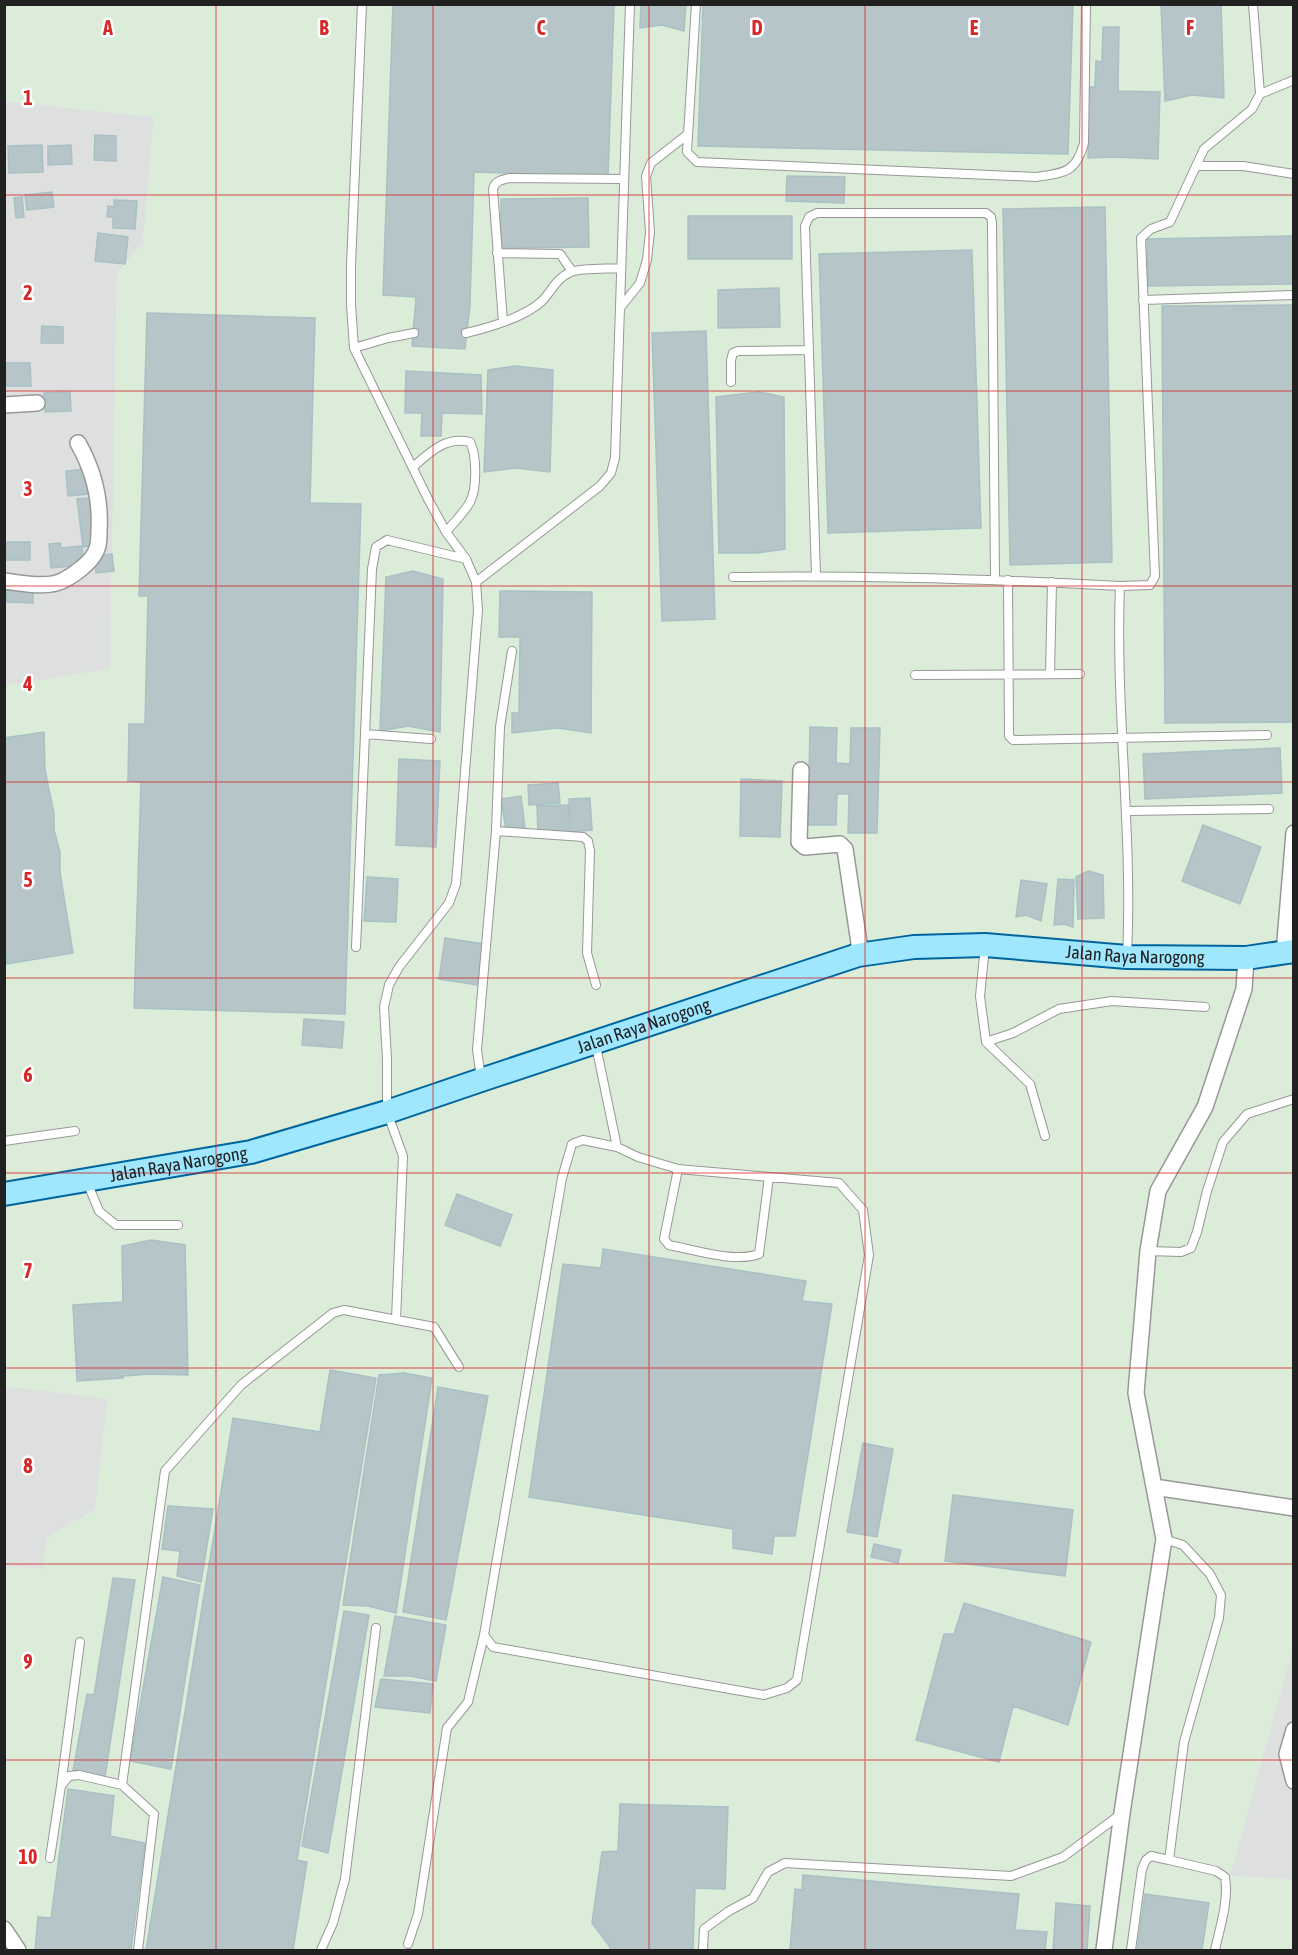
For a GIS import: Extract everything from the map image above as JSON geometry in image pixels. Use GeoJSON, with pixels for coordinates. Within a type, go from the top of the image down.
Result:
{"type":"FeatureCollection","features":[{"type":"Feature","properties":{"kind":"main road","name":"Jalan Raya Narogong"},"geometry":{"type":"LineString","coordinates":[[4,1194],[251,1152],[387,1112],[858,955],[914,947],[985,945],[1127,957],[1246,958],[1289,952]]}},
{"type":"Feature","properties":{"kind":"street"},"geometry":{"type":"LineString","coordinates":[[4,405],[37,403]]}},
{"type":"Feature","properties":{"kind":"street"},"geometry":{"type":"LineString","coordinates":[[4,581],[52,584],[64,580],[95,553],[99,540],[98,496],[88,461],[78,443]]}},
{"type":"Feature","properties":{"kind":"street"},"geometry":{"type":"LineString","coordinates":[[801,770],[800,842],[805,847],[840,844],[845,849],[859,943],[858,955]]}},
{"type":"Feature","properties":{"kind":"street"},"geometry":{"type":"LineString","coordinates":[[1289,952],[1293,833]]}},
{"type":"Feature","properties":{"kind":"street"},"geometry":{"type":"LineString","coordinates":[[1104,1950],[1122,1813],[1164,1539],[1136,1393],[1148,1251],[1158,1191],[1205,1107],[1244,989],[1246,958]]}},
{"type":"Feature","properties":{"kind":"street"},"geometry":{"type":"LineString","coordinates":[[1154,1487],[1293,1508]]}},
{"type":"Feature","properties":{"kind":"street"},"geometry":{"type":"LineString","coordinates":[[1293,1730],[1287,1754],[1293,1781]]}},
{"type":"Feature","properties":{"kind":"street"},"geometry":{"type":"LineString","coordinates":[[4,1929],[18,1950]]}},
{"type":"Feature","properties":{"kind":"lane"},"geometry":{"type":"LineString","coordinates":[[362,4],[351,265],[354,348],[428,499],[446,532],[466,559],[476,582],[478,610],[456,884],[449,903],[399,967],[389,985],[384,1007],[387,1112],[403,1156],[396,1319]]}},
{"type":"Feature","properties":{"kind":"lane"},"geometry":{"type":"LineString","coordinates":[[476,582],[600,486],[611,473],[615,458],[630,4]]}},
{"type":"Feature","properties":{"kind":"lane"},"geometry":{"type":"LineString","coordinates":[[696,4],[687,152],[697,162],[1036,177],[1073,168],[1080,157],[1084,143],[1086,4]]}},
{"type":"Feature","properties":{"kind":"lane"},"geometry":{"type":"LineString","coordinates":[[733,577],[816,576],[1008,580],[1120,586],[1150,585],[1155,576],[1141,238],[1151,229],[1170,222],[1204,149],[1252,109],[1260,94],[1253,4]]}},
{"type":"Feature","properties":{"kind":"lane"},"geometry":{"type":"LineString","coordinates":[[1260,94],[1293,80]]}},
{"type":"Feature","properties":{"kind":"lane"},"geometry":{"type":"LineString","coordinates":[[620,308],[640,283],[647,260],[650,232],[646,176],[651,163],[688,134]]}},
{"type":"Feature","properties":{"kind":"lane"},"geometry":{"type":"LineString","coordinates":[[1196,166],[1243,166],[1293,174]]}},
{"type":"Feature","properties":{"kind":"lane"},"geometry":{"type":"LineString","coordinates":[[503,322],[493,189],[498,181],[509,178],[624,179]]}},
{"type":"Feature","properties":{"kind":"lane"},"geometry":{"type":"LineString","coordinates":[[816,576],[805,226],[809,217],[817,213],[986,213],[991,217],[995,580]]}},
{"type":"Feature","properties":{"kind":"lane"},"geometry":{"type":"LineString","coordinates":[[497,253],[560,254],[572,272]]}},
{"type":"Feature","properties":{"kind":"lane"},"geometry":{"type":"LineString","coordinates":[[466,333],[492,327],[518,316],[541,302],[556,282],[572,272],[621,268]]}},
{"type":"Feature","properties":{"kind":"lane"},"geometry":{"type":"LineString","coordinates":[[1143,300],[1293,295]]}},
{"type":"Feature","properties":{"kind":"lane"},"geometry":{"type":"LineString","coordinates":[[354,348],[414,333]]}},
{"type":"Feature","properties":{"kind":"lane"},"geometry":{"type":"LineString","coordinates":[[731,382],[733,353],[738,351],[809,350]]}},
{"type":"Feature","properties":{"kind":"lane"},"geometry":{"type":"LineString","coordinates":[[413,466],[444,442],[470,442],[474,450],[475,478],[471,501],[446,532]]}},
{"type":"Feature","properties":{"kind":"lane"},"geometry":{"type":"LineString","coordinates":[[356,947],[372,568],[376,547],[387,540],[466,559]]}},
{"type":"Feature","properties":{"kind":"lane"},"geometry":{"type":"LineString","coordinates":[[1008,580],[1009,736],[1013,740],[1267,735]]}},
{"type":"Feature","properties":{"kind":"lane"},"geometry":{"type":"LineString","coordinates":[[1050,674],[1052,582]]}},
{"type":"Feature","properties":{"kind":"lane"},"geometry":{"type":"LineString","coordinates":[[1120,586],[1119,624],[1127,811],[1129,918],[1127,957]]}},
{"type":"Feature","properties":{"kind":"lane"},"geometry":{"type":"LineString","coordinates":[[481,1080],[477,1050],[496,831],[500,727],[512,651]]}},
{"type":"Feature","properties":{"kind":"lane"},"geometry":{"type":"LineString","coordinates":[[915,675],[1080,674]]}},
{"type":"Feature","properties":{"kind":"lane"},"geometry":{"type":"LineString","coordinates":[[365,734],[431,739]]}},
{"type":"Feature","properties":{"kind":"lane"},"geometry":{"type":"LineString","coordinates":[[1127,811],[1269,808]]}},
{"type":"Feature","properties":{"kind":"lane"},"geometry":{"type":"LineString","coordinates":[[496,831],[583,837],[588,841],[590,851],[587,953],[596,985]]}},
{"type":"Feature","properties":{"kind":"lane"},"geometry":{"type":"LineString","coordinates":[[985,945],[980,996],[987,1042],[1030,1084],[1045,1136]]}},
{"type":"Feature","properties":{"kind":"lane"},"geometry":{"type":"LineString","coordinates":[[987,1042],[1013,1034],[1059,1009],[1112,1001],[1205,1007]]}},
{"type":"Feature","properties":{"kind":"lane"},"geometry":{"type":"LineString","coordinates":[[595,1042],[617,1147]]}},
{"type":"Feature","properties":{"kind":"lane"},"geometry":{"type":"LineString","coordinates":[[1148,1251],[1181,1252],[1191,1248],[1206,1191],[1223,1142],[1247,1114],[1293,1099]]}},
{"type":"Feature","properties":{"kind":"lane"},"geometry":{"type":"LineString","coordinates":[[4,1142],[75,1131]]}},
{"type":"Feature","properties":{"kind":"lane"},"geometry":{"type":"LineString","coordinates":[[408,1944],[418,1914],[447,1728],[468,1702],[484,1635],[562,1178],[572,1144],[583,1140],[617,1147],[638,1157],[678,1169],[839,1183],[863,1210],[869,1255],[797,1680],[787,1688],[764,1695],[493,1647],[484,1635]]}},
{"type":"Feature","properties":{"kind":"lane"},"geometry":{"type":"LineString","coordinates":[[678,1169],[664,1239],[669,1245],[733,1257],[759,1254],[769,1177]]}},
{"type":"Feature","properties":{"kind":"lane"},"geometry":{"type":"LineString","coordinates":[[87,1180],[99,1211],[116,1225],[178,1225]]}},
{"type":"Feature","properties":{"kind":"lane"},"geometry":{"type":"LineString","coordinates":[[122,1785],[165,1471],[241,1385],[333,1313],[344,1310],[435,1327],[459,1367]]}},
{"type":"Feature","properties":{"kind":"lane"},"geometry":{"type":"LineString","coordinates":[[1164,1539],[1183,1545],[1210,1574],[1221,1596],[1219,1617],[1184,1742],[1169,1860]]}},
{"type":"Feature","properties":{"kind":"lane"},"geometry":{"type":"LineString","coordinates":[[321,1950],[333,1923],[345,1880],[376,1628]]}},
{"type":"Feature","properties":{"kind":"lane"},"geometry":{"type":"LineString","coordinates":[[50,1858],[80,1642]]}},
{"type":"Feature","properties":{"kind":"lane"},"geometry":{"type":"LineString","coordinates":[[61,1786],[69,1776],[74,1775],[122,1785],[153,1814],[138,1950]]}},
{"type":"Feature","properties":{"kind":"lane"},"geometry":{"type":"LineString","coordinates":[[703,1950],[704,1929],[729,1911],[753,1898],[768,1872],[785,1863],[1011,1876],[1064,1857],[1122,1813]]}},
{"type":"Feature","properties":{"kind":"lane"},"geometry":{"type":"LineString","coordinates":[[1131,1950],[1142,1869],[1146,1860],[1151,1856],[1216,1871],[1225,1877],[1227,1886],[1215,1950]]}},
{"type":"Feature","properties":{"kind":"shaded area"},"geometry":{"type":"Polygon","coordinates":[[[5,5],[1293,5],[1294,1644],[1230,1876],[1293,1879],[1293,1950],[5,1950],[4,1566],[43,1569],[47,1538],[95,1509],[108,1399],[5,1386],[5,686],[110,669],[117,273],[143,243],[154,117],[5,101],[5,5]]]}},
{"type":"Feature","properties":{"kind":"shaded area"},"geometry":{"type":"Polygon","coordinates":[[[5,101],[154,117],[143,243],[117,273],[110,669],[5,686],[5,101]]]}},
{"type":"Feature","properties":{"kind":"shaded area"},"geometry":{"type":"Polygon","coordinates":[[[4,1386],[108,1398],[95,1509],[47,1538],[43,1569],[5,1566],[4,1386]]]}},
{"type":"Feature","properties":{"kind":"shaded area"},"geometry":{"type":"Polygon","coordinates":[[[1293,1644],[1293,1879],[1230,1876],[1293,1644]]]}},
{"type":"Feature","properties":{"kind":"building"},"geometry":{"type":"Polygon","coordinates":[[[393,4],[614,4],[608,177],[474,172],[470,305],[465,349],[412,346],[416,297],[383,295],[393,4]]]}},
{"type":"Feature","properties":{"kind":"building"},"geometry":{"type":"Polygon","coordinates":[[[641,4],[686,4],[684,31],[662,25],[640,28],[641,4]]]}},
{"type":"Feature","properties":{"kind":"building"},"geometry":{"type":"Polygon","coordinates":[[[703,4],[1073,4],[1068,154],[698,146],[703,4]]]}},
{"type":"Feature","properties":{"kind":"building"},"geometry":{"type":"Polygon","coordinates":[[[1161,4],[1221,4],[1224,98],[1192,95],[1165,101],[1161,4]]]}},
{"type":"Feature","properties":{"kind":"building"},"geometry":{"type":"Polygon","coordinates":[[[1103,27],[1119,27],[1118,91],[1160,92],[1158,159],[1088,158],[1090,87],[1095,87],[1096,61],[1102,62],[1103,27]]]}},
{"type":"Feature","properties":{"kind":"building"},"geometry":{"type":"Polygon","coordinates":[[[95,135],[116,136],[116,161],[94,160],[95,135]]]}},
{"type":"Feature","properties":{"kind":"building"},"geometry":{"type":"Polygon","coordinates":[[[42,145],[43,172],[9,173],[8,146],[42,145]]]}},
{"type":"Feature","properties":{"kind":"building"},"geometry":{"type":"Polygon","coordinates":[[[71,145],[72,164],[48,165],[48,146],[71,145]]]}},
{"type":"Feature","properties":{"kind":"building"},"geometry":{"type":"Polygon","coordinates":[[[787,176],[845,177],[844,203],[786,201],[787,176]]]}},
{"type":"Feature","properties":{"kind":"building"},"geometry":{"type":"Polygon","coordinates":[[[52,192],[54,207],[27,210],[25,195],[52,192]]]}},
{"type":"Feature","properties":{"kind":"building"},"geometry":{"type":"Polygon","coordinates":[[[22,197],[24,217],[16,218],[14,198],[22,197]]]}},
{"type":"Feature","properties":{"kind":"building"},"geometry":{"type":"Polygon","coordinates":[[[588,198],[589,247],[501,248],[501,199],[588,198]]]}},
{"type":"Feature","properties":{"kind":"building"},"geometry":{"type":"Polygon","coordinates":[[[114,200],[137,201],[135,229],[113,228],[113,217],[107,217],[108,206],[114,207],[114,200]]]}},
{"type":"Feature","properties":{"kind":"building"},"geometry":{"type":"Polygon","coordinates":[[[1105,207],[1112,562],[1010,565],[1003,209],[1105,207]]]}},
{"type":"Feature","properties":{"kind":"building"},"geometry":{"type":"Polygon","coordinates":[[[688,216],[792,216],[792,259],[688,259],[688,216]]]}},
{"type":"Feature","properties":{"kind":"building"},"geometry":{"type":"Polygon","coordinates":[[[98,233],[128,237],[125,264],[95,261],[98,233]]]}},
{"type":"Feature","properties":{"kind":"building"},"geometry":{"type":"Polygon","coordinates":[[[1294,236],[1294,284],[1148,286],[1147,239],[1294,236]]]}},
{"type":"Feature","properties":{"kind":"building"},"geometry":{"type":"Polygon","coordinates":[[[972,250],[981,528],[828,533],[819,254],[972,250]]]}},
{"type":"Feature","properties":{"kind":"building"},"geometry":{"type":"Polygon","coordinates":[[[779,288],[780,327],[718,328],[718,290],[779,288]]]}},
{"type":"Feature","properties":{"kind":"building"},"geometry":{"type":"Polygon","coordinates":[[[1294,305],[1294,722],[1165,723],[1162,306],[1294,305]]]}},
{"type":"Feature","properties":{"kind":"building"},"geometry":{"type":"Polygon","coordinates":[[[147,313],[315,318],[310,503],[361,504],[345,1014],[134,1008],[141,782],[128,781],[129,724],[145,724],[148,596],[139,596],[147,313]]]}},
{"type":"Feature","properties":{"kind":"building"},"geometry":{"type":"Polygon","coordinates":[[[42,326],[63,327],[63,343],[41,343],[42,326]]]}},
{"type":"Feature","properties":{"kind":"building"},"geometry":{"type":"Polygon","coordinates":[[[706,331],[715,619],[662,621],[652,333],[706,331]]]}},
{"type":"Feature","properties":{"kind":"building"},"geometry":{"type":"Polygon","coordinates":[[[4,363],[30,363],[31,386],[4,386],[4,363]]]}},
{"type":"Feature","properties":{"kind":"building"},"geometry":{"type":"Polygon","coordinates":[[[515,366],[553,370],[550,472],[516,468],[484,472],[488,370],[515,366]]]}},
{"type":"Feature","properties":{"kind":"building"},"geometry":{"type":"Polygon","coordinates":[[[406,371],[481,375],[482,414],[442,413],[441,436],[421,436],[422,413],[405,413],[406,371]]]}},
{"type":"Feature","properties":{"kind":"building"},"geometry":{"type":"Polygon","coordinates":[[[70,392],[71,411],[45,412],[44,393],[70,392]]]}},
{"type":"Feature","properties":{"kind":"building"},"geometry":{"type":"Polygon","coordinates":[[[759,392],[784,397],[785,549],[756,553],[719,553],[716,397],[759,392]]]}},
{"type":"Feature","properties":{"kind":"building"},"geometry":{"type":"Polygon","coordinates":[[[88,469],[89,494],[68,496],[66,471],[88,469]]]}},
{"type":"Feature","properties":{"kind":"building"},"geometry":{"type":"Polygon","coordinates":[[[91,498],[97,545],[83,547],[77,499],[91,498]]]}},
{"type":"Feature","properties":{"kind":"building"},"geometry":{"type":"Polygon","coordinates":[[[4,542],[30,542],[30,560],[4,560],[4,542]]]}},
{"type":"Feature","properties":{"kind":"building"},"geometry":{"type":"Polygon","coordinates":[[[60,543],[61,548],[82,546],[83,565],[51,568],[49,544],[60,543]]]}},
{"type":"Feature","properties":{"kind":"building"},"geometry":{"type":"Polygon","coordinates":[[[112,554],[114,571],[96,573],[94,556],[112,554]]]}},
{"type":"Feature","properties":{"kind":"building"},"geometry":{"type":"Polygon","coordinates":[[[413,571],[443,579],[440,732],[408,726],[380,731],[386,577],[413,571]]]}},
{"type":"Feature","properties":{"kind":"building"},"geometry":{"type":"Polygon","coordinates":[[[7,585],[33,586],[33,603],[6,602],[7,585]]]}},
{"type":"Feature","properties":{"kind":"building"},"geometry":{"type":"Polygon","coordinates":[[[500,591],[592,592],[591,733],[558,728],[512,733],[512,713],[519,713],[520,637],[499,637],[500,591]]]}},
{"type":"Feature","properties":{"kind":"building"},"geometry":{"type":"Polygon","coordinates":[[[810,727],[837,728],[836,763],[850,764],[851,728],[880,728],[877,833],[848,833],[849,794],[837,794],[836,825],[808,825],[810,727]]]}},
{"type":"Feature","properties":{"kind":"building"},"geometry":{"type":"Polygon","coordinates":[[[44,732],[45,770],[54,814],[54,830],[60,852],[60,872],[73,953],[7,964],[4,944],[4,738],[44,732]]]}},
{"type":"Feature","properties":{"kind":"building"},"geometry":{"type":"Polygon","coordinates":[[[1280,748],[1282,793],[1145,799],[1143,754],[1280,748]]]}},
{"type":"Feature","properties":{"kind":"building"},"geometry":{"type":"Polygon","coordinates":[[[399,759],[440,761],[436,847],[396,845],[399,759]]]}},
{"type":"Feature","properties":{"kind":"building"},"geometry":{"type":"Polygon","coordinates":[[[741,779],[782,781],[780,837],[740,836],[741,779]]]}},
{"type":"Feature","properties":{"kind":"building"},"geometry":{"type":"Polygon","coordinates":[[[558,783],[560,803],[529,805],[528,785],[558,783]]]}},
{"type":"Feature","properties":{"kind":"building"},"geometry":{"type":"Polygon","coordinates":[[[521,796],[525,828],[506,830],[501,799],[521,796]]]}},
{"type":"Feature","properties":{"kind":"building"},"geometry":{"type":"Polygon","coordinates":[[[590,798],[592,830],[571,832],[569,799],[590,798]]]}},
{"type":"Feature","properties":{"kind":"building"},"geometry":{"type":"Polygon","coordinates":[[[568,805],[569,831],[538,832],[537,806],[568,805]]]}},
{"type":"Feature","properties":{"kind":"building"},"geometry":{"type":"Polygon","coordinates":[[[1203,825],[1261,847],[1240,904],[1182,881],[1203,825]]]}},
{"type":"Feature","properties":{"kind":"building"},"geometry":{"type":"Polygon","coordinates":[[[1088,871],[1103,875],[1104,918],[1078,919],[1076,877],[1088,871]]]}},
{"type":"Feature","properties":{"kind":"building"},"geometry":{"type":"Polygon","coordinates":[[[367,877],[398,879],[396,922],[364,921],[367,877]]]}},
{"type":"Feature","properties":{"kind":"building"},"geometry":{"type":"Polygon","coordinates":[[[1058,879],[1074,880],[1073,927],[1064,924],[1054,925],[1058,879]]]}},
{"type":"Feature","properties":{"kind":"building"},"geometry":{"type":"Polygon","coordinates":[[[1021,880],[1047,884],[1041,921],[1026,915],[1016,917],[1021,880]]]}},
{"type":"Feature","properties":{"kind":"building"},"geometry":{"type":"Polygon","coordinates":[[[445,938],[484,944],[477,985],[439,979],[445,938]]]}},
{"type":"Feature","properties":{"kind":"building"},"geometry":{"type":"Polygon","coordinates":[[[304,1019],[344,1022],[342,1048],[302,1045],[304,1019]]]}},
{"type":"Feature","properties":{"kind":"building"},"geometry":{"type":"Polygon","coordinates":[[[457,1194],[512,1215],[500,1246],[445,1225],[457,1194]]]}},
{"type":"Feature","properties":{"kind":"building"},"geometry":{"type":"Polygon","coordinates":[[[151,1240],[185,1245],[188,1375],[148,1374],[77,1381],[73,1305],[123,1302],[122,1246],[151,1240]]]}},
{"type":"Feature","properties":{"kind":"building"},"geometry":{"type":"Polygon","coordinates":[[[603,1249],[806,1281],[802,1301],[832,1304],[795,1536],[774,1536],[772,1554],[733,1548],[733,1529],[529,1497],[563,1264],[601,1268],[603,1249]]]}},
{"type":"Feature","properties":{"kind":"building"},"geometry":{"type":"Polygon","coordinates":[[[330,1370],[376,1378],[297,1860],[307,1862],[293,1950],[146,1950],[233,1418],[320,1432],[330,1370]]]}},
{"type":"Feature","properties":{"kind":"building"},"geometry":{"type":"Polygon","coordinates":[[[404,1373],[432,1378],[396,1613],[368,1606],[343,1605],[379,1375],[404,1373]]]}},
{"type":"Feature","properties":{"kind":"building"},"geometry":{"type":"Polygon","coordinates":[[[438,1387],[488,1396],[446,1620],[403,1612],[438,1387]]]}},
{"type":"Feature","properties":{"kind":"building"},"geometry":{"type":"Polygon","coordinates":[[[863,1443],[893,1449],[877,1537],[847,1532],[863,1443]]]}},
{"type":"Feature","properties":{"kind":"building"},"geometry":{"type":"Polygon","coordinates":[[[953,1495],[1073,1510],[1065,1576],[945,1561],[953,1495]]]}},
{"type":"Feature","properties":{"kind":"building"},"geometry":{"type":"Polygon","coordinates":[[[168,1506],[213,1509],[201,1582],[177,1576],[180,1551],[162,1549],[168,1506]]]}},
{"type":"Feature","properties":{"kind":"building"},"geometry":{"type":"Polygon","coordinates":[[[874,1544],[901,1550],[898,1563],[871,1557],[874,1544]]]}},
{"type":"Feature","properties":{"kind":"building"},"geometry":{"type":"Polygon","coordinates":[[[163,1577],[200,1585],[171,1769],[130,1761],[163,1577]]]}},
{"type":"Feature","properties":{"kind":"building"},"geometry":{"type":"Polygon","coordinates":[[[113,1578],[135,1580],[105,1777],[73,1771],[87,1694],[94,1695],[113,1578]]]}},
{"type":"Feature","properties":{"kind":"building"},"geometry":{"type":"Polygon","coordinates":[[[964,1603],[1091,1642],[1068,1725],[1013,1706],[999,1762],[916,1740],[944,1634],[954,1634],[964,1603]]]}},
{"type":"Feature","properties":{"kind":"building"},"geometry":{"type":"Polygon","coordinates":[[[344,1611],[369,1615],[328,1853],[302,1846],[344,1611]]]}},
{"type":"Feature","properties":{"kind":"building"},"geometry":{"type":"Polygon","coordinates":[[[395,1616],[446,1625],[436,1681],[410,1676],[384,1676],[395,1616]]]}},
{"type":"Feature","properties":{"kind":"building"},"geometry":{"type":"Polygon","coordinates":[[[381,1679],[433,1684],[430,1713],[375,1707],[381,1679]]]}},
{"type":"Feature","properties":{"kind":"building"},"geometry":{"type":"Polygon","coordinates":[[[68,1789],[114,1796],[110,1836],[145,1843],[131,1950],[35,1950],[38,1917],[51,1918],[68,1789]]]}},
{"type":"Feature","properties":{"kind":"building"},"geometry":{"type":"Polygon","coordinates":[[[620,1804],[728,1807],[725,1889],[695,1888],[693,1950],[610,1950],[592,1923],[602,1852],[618,1851],[620,1804]]]}},
{"type":"Feature","properties":{"kind":"building"},"geometry":{"type":"Polygon","coordinates":[[[803,1875],[1019,1894],[1015,1930],[1047,1932],[1045,1950],[790,1950],[795,1889],[802,1890],[803,1875]]]}},
{"type":"Feature","properties":{"kind":"building"},"geometry":{"type":"Polygon","coordinates":[[[1145,1894],[1209,1903],[1202,1950],[1137,1950],[1145,1894]]]}},
{"type":"Feature","properties":{"kind":"building"},"geometry":{"type":"Polygon","coordinates":[[[1056,1903],[1090,1906],[1087,1950],[1053,1950],[1056,1903]]]}}]}
